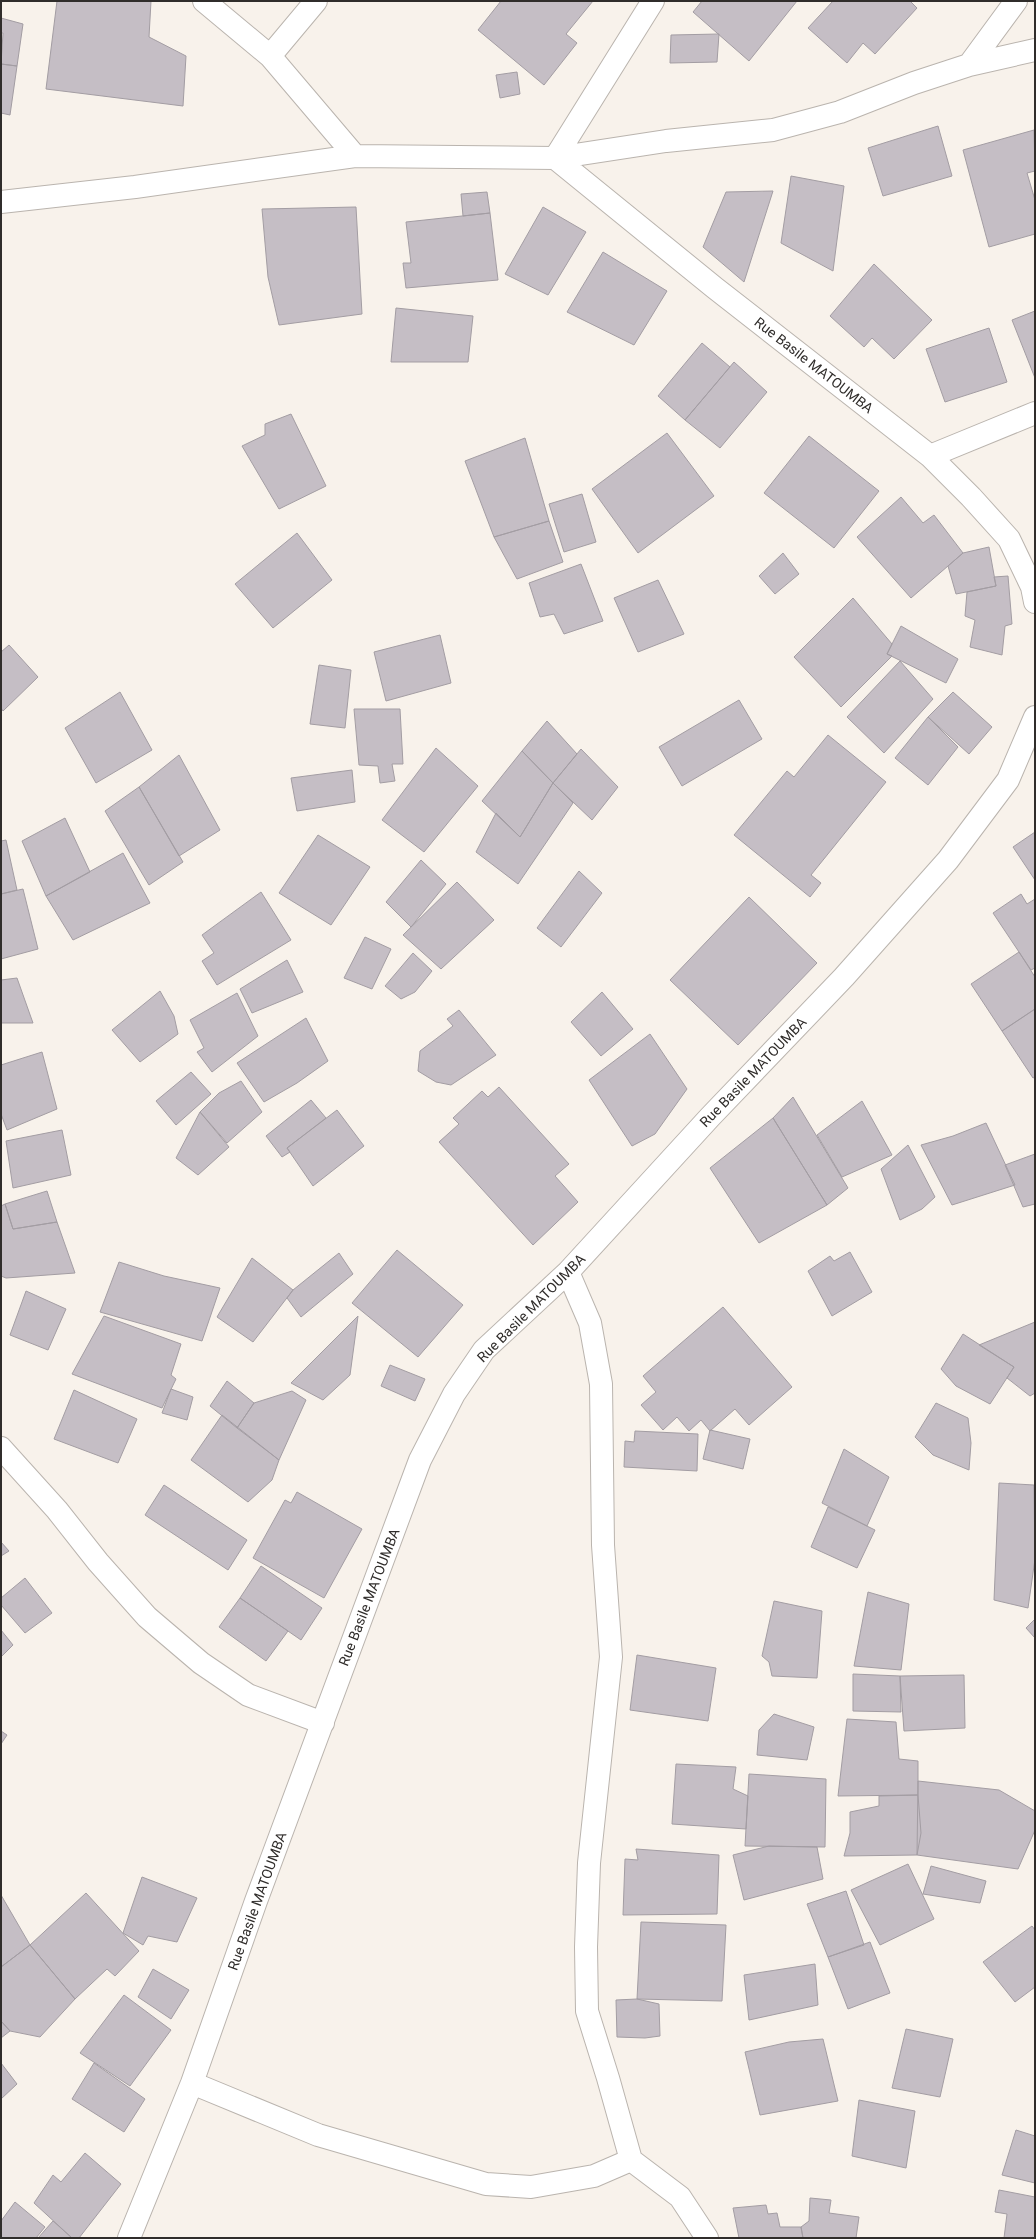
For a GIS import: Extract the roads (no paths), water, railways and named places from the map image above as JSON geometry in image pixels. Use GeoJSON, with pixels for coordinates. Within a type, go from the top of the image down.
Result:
{"type":"FeatureCollection","features":[{"type":"Feature","properties":{"kind":"street"},"geometry":{"type":"LineString","coordinates":[[204,1],[270,56],[355,156]]}},
{"type":"Feature","properties":{"kind":"street"},"geometry":{"type":"LineString","coordinates":[[270,56],[316,1]]}},
{"type":"Feature","properties":{"kind":"street"},"geometry":{"type":"LineString","coordinates":[[555,158],[653,1]]}},
{"type":"Feature","properties":{"kind":"street"},"geometry":{"type":"LineString","coordinates":[[969,65],[1016,1]]}},
{"type":"Feature","properties":{"kind":"street"},"geometry":{"type":"LineString","coordinates":[[1,202],[135,187],[355,156],[555,158],[666,141],[773,130],[840,112],[914,83],[969,65],[1035,50]]}},
{"type":"Feature","properties":{"kind":"street","name":"Rue Basile MATOUMBA"},"geometry":{"type":"LineString","coordinates":[[555,158],[715,288],[930,456],[971,496],[1009,539],[1032,587],[1035,602]]}},
{"type":"Feature","properties":{"kind":"street"},"geometry":{"type":"LineString","coordinates":[[930,456],[1035,413]]}},
{"type":"Feature","properties":{"kind":"street","name":"Rue Basile MATOUMBA"},"geometry":{"type":"LineString","coordinates":[[129,2238],[192,2083],[420,1460],[454,1394],[484,1350],[568,1272],[710,1117],[844,977],[948,860],[1008,780],[1035,717]]}},
{"type":"Feature","properties":{"kind":"street"},"geometry":{"type":"LineString","coordinates":[[568,1272],[590,1323],[601,1384],[603,1545],[611,1657],[589,1863],[586,1947],[587,2011],[631,2160],[680,2197],[707,2238]]}},
{"type":"Feature","properties":{"kind":"street"},"geometry":{"type":"LineString","coordinates":[[1,1448],[46,1498],[98,1562],[147,1617],[195,1658],[248,1696],[323,1723]]}},
{"type":"Feature","properties":{"kind":"street"},"geometry":{"type":"LineString","coordinates":[[192,2083],[318,2135],[486,2184],[531,2187],[594,2176],[631,2160]]}}]}
